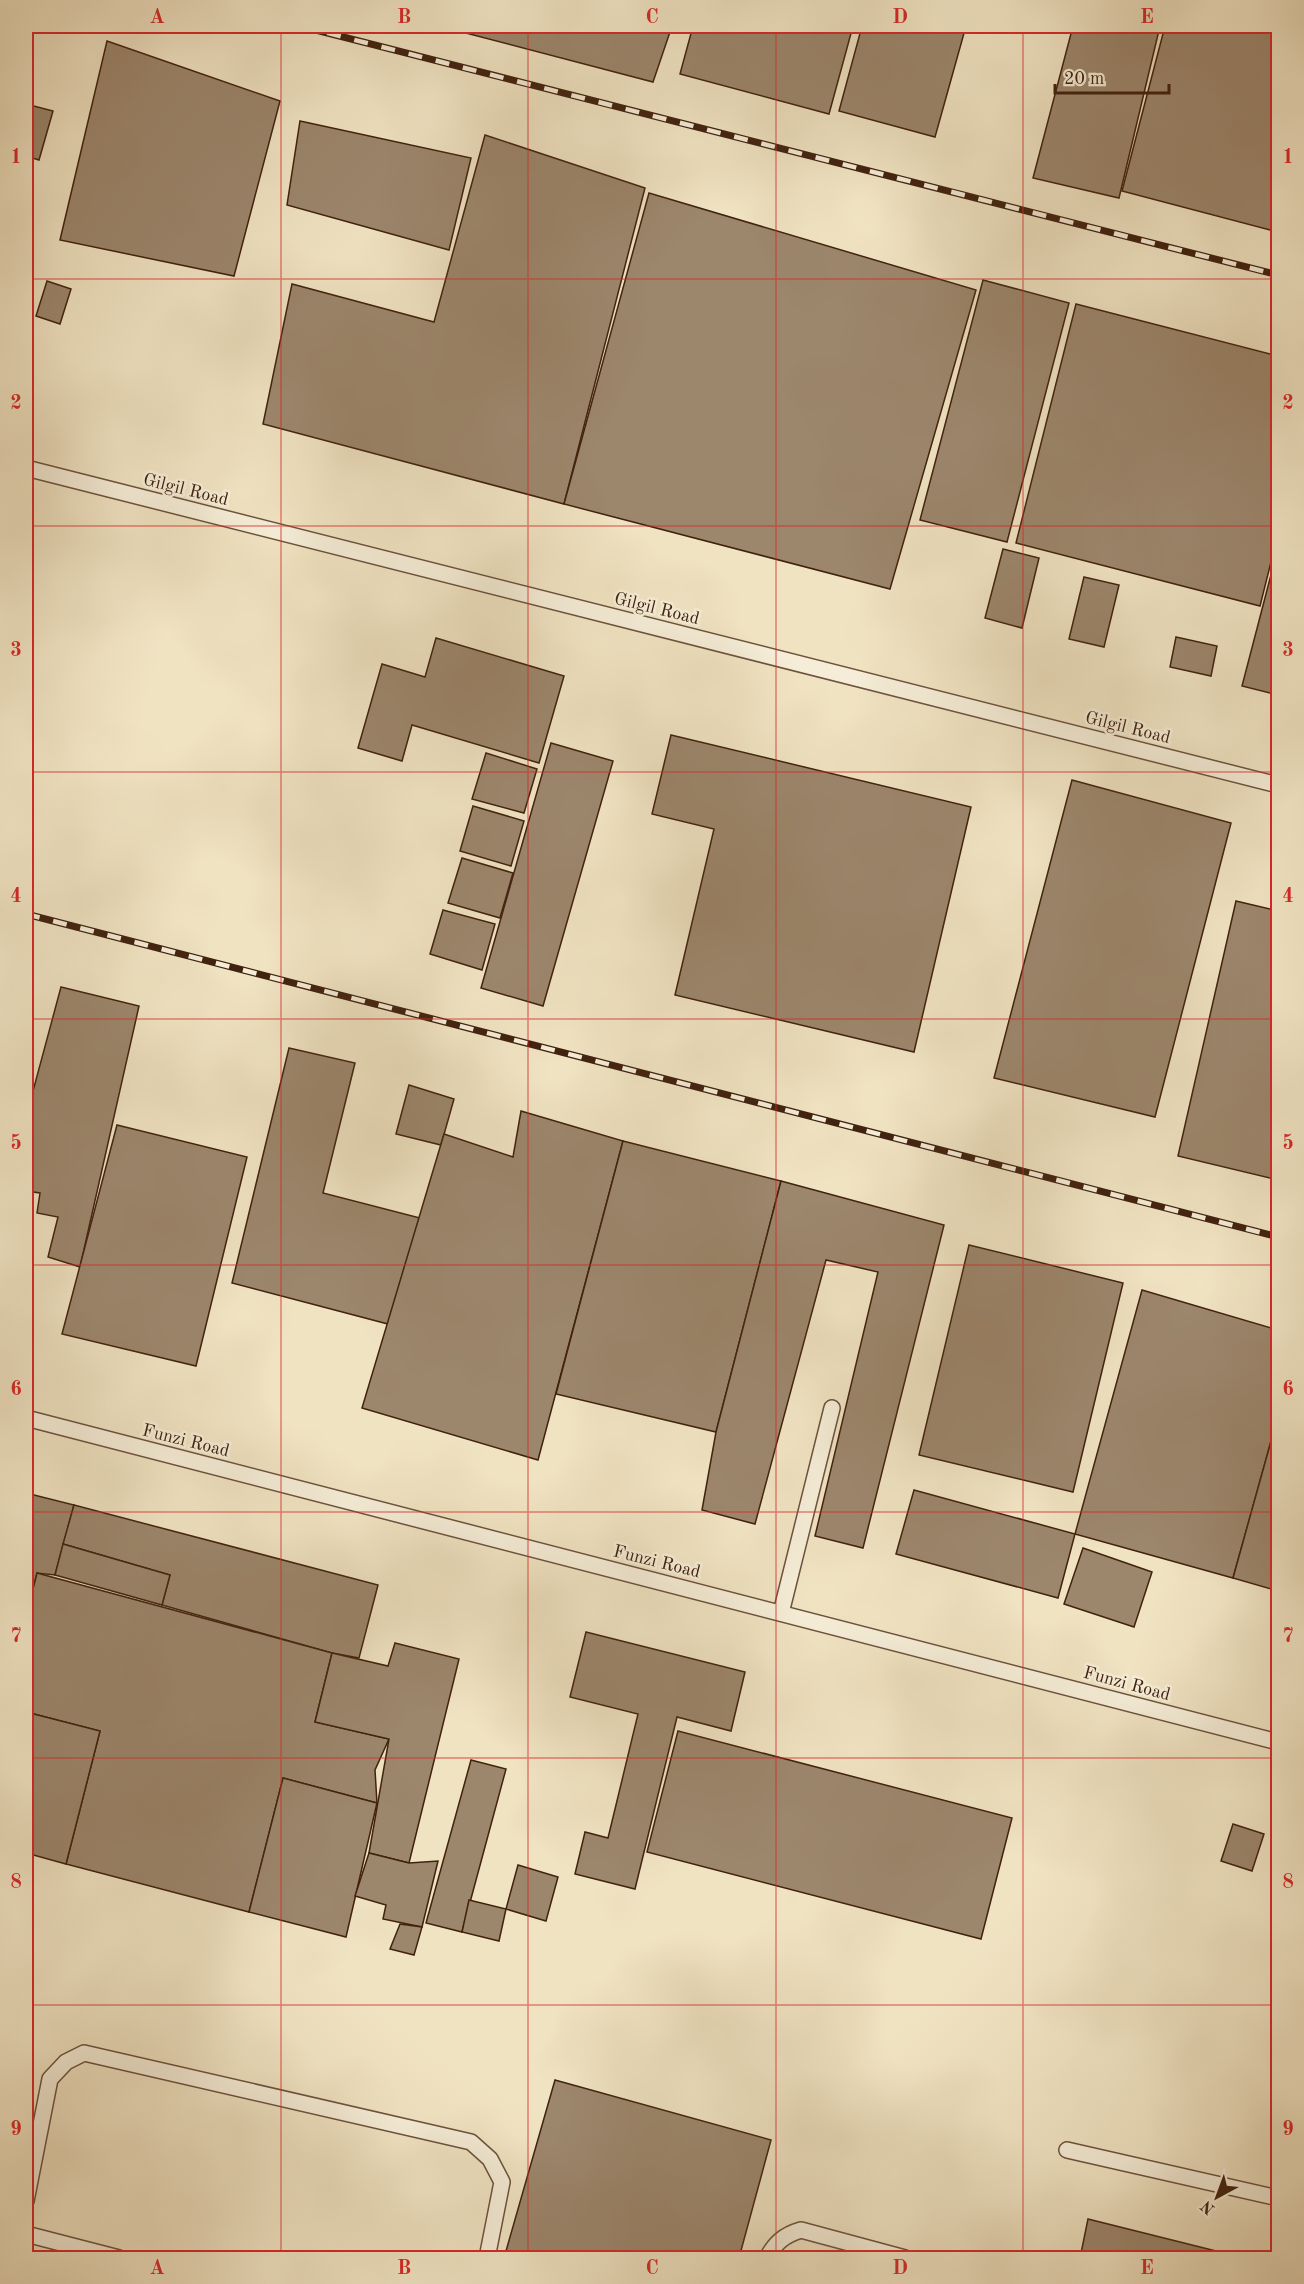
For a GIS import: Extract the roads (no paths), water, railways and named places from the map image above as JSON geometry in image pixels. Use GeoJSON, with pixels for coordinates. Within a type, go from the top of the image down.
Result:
{"type":"FeatureCollection","features":[{"type":"Feature","properties":{"kind":"lane","name":"Gilgil Road"},"geometry":{"type":"LineString","coordinates":[[26,468],[1278,785]]}},
{"type":"Feature","properties":{"kind":"lane"},"geometry":{"type":"LineString","coordinates":[[781,1613],[832,1408]]}},
{"type":"Feature","properties":{"kind":"lane","name":"Funzi Road"},"geometry":{"type":"LineString","coordinates":[[26,1418],[1278,1742]]}},
{"type":"Feature","properties":{"kind":"lane"},"geometry":{"type":"LineString","coordinates":[[26,2201],[50,2079],[66,2062],[84,2053],[471,2142],[490,2159],[502,2182],[487,2259]]}},
{"type":"Feature","properties":{"kind":"lane"},"geometry":{"type":"LineString","coordinates":[[1067,2150],[1278,2198]]}},
{"type":"Feature","properties":{"kind":"lane"},"geometry":{"type":"LineString","coordinates":[[767,2259],[774,2246],[787,2235],[801,2230],[905,2259]]}},
{"type":"Feature","properties":{"kind":"lane"},"geometry":{"type":"LineString","coordinates":[[26,2234],[119,2259]]}},
{"type":"Feature","properties":{"kind":"railway"},"geometry":{"type":"LineString","coordinates":[[300,26],[1278,275]]}},
{"type":"Feature","properties":{"kind":"railway"},"geometry":{"type":"LineString","coordinates":[[26,914],[1278,1237]]}}]}
